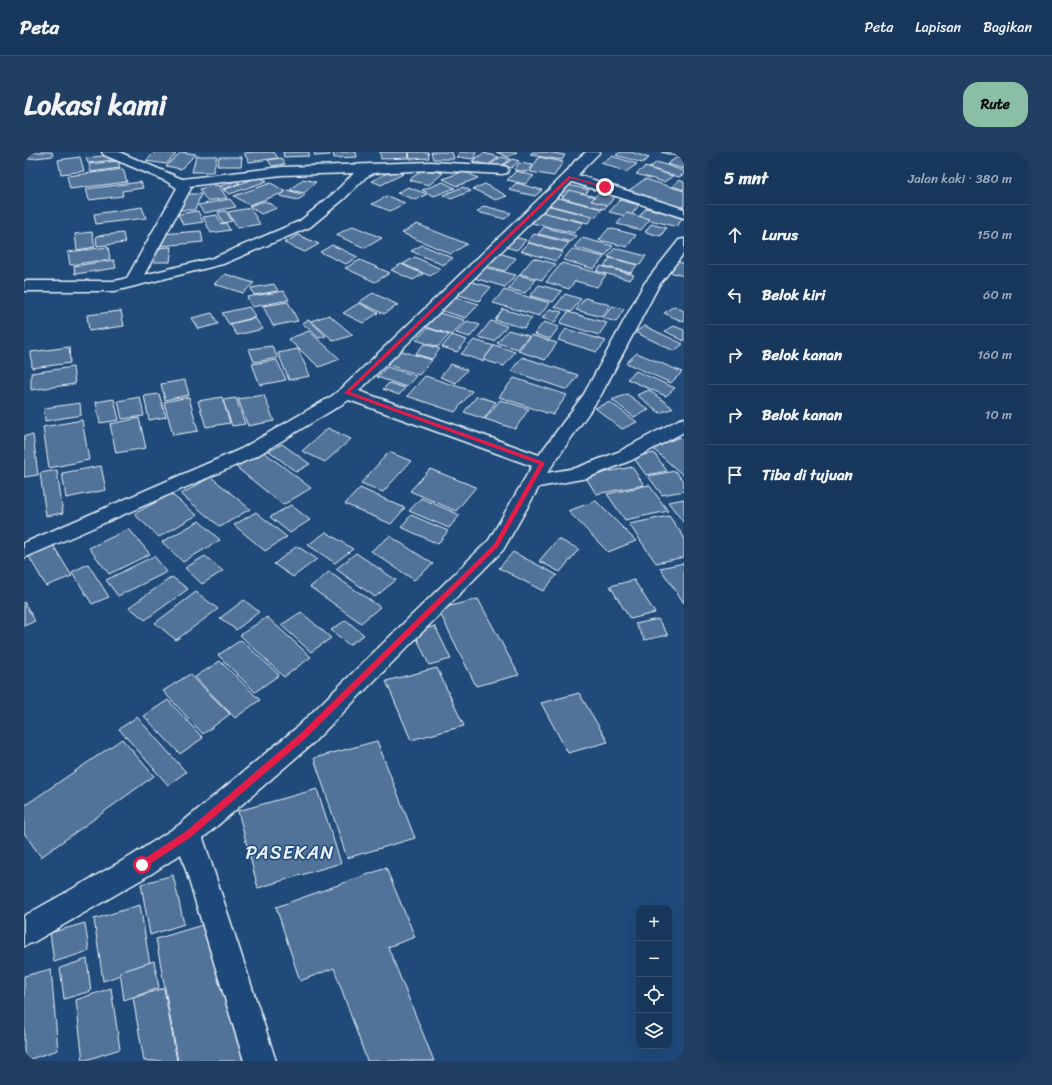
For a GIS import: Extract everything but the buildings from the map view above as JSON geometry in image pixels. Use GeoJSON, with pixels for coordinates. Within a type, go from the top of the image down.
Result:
{"type":"FeatureCollection","features":[{"type":"Feature","properties":{"kind":"street"},"geometry":{"type":"LineString","coordinates":[[108,152],[180,183],[184,188],[133,281],[128,284]]}},
{"type":"Feature","properties":{"kind":"street"},"geometry":{"type":"LineString","coordinates":[[24,551],[248,453],[338,400],[570,177],[580,164],[594,152]]}},
{"type":"Feature","properties":{"kind":"street"},"geometry":{"type":"LineString","coordinates":[[180,183],[282,171],[430,166],[502,170]]}},
{"type":"Feature","properties":{"kind":"street"},"geometry":{"type":"LineString","coordinates":[[24,286],[114,286],[128,284],[218,261],[305,224],[339,196],[361,174],[372,169]]}},
{"type":"Feature","properties":{"kind":"street"},"geometry":{"type":"LineString","coordinates":[[570,177],[684,214]]}},
{"type":"Feature","properties":{"kind":"street"},"geometry":{"type":"LineString","coordinates":[[24,932],[142,865],[188,834],[304,736],[496,545],[537,473],[592,395],[652,284],[684,243]]}},
{"type":"Feature","properties":{"kind":"street"},"geometry":{"type":"LineString","coordinates":[[347,393],[537,473],[580,474],[625,456],[684,424]]}},
{"type":"Feature","properties":{"kind":"street"},"geometry":{"type":"LineString","coordinates":[[188,834],[260,1061]]}},
{"type":"Feature","properties":{"kind":"district","name":"PASEKAN"},"geometry":{"type":"Point","coordinates":[290,852]}},
{"type":"Feature","properties":{"kind":"route"},"geometry":{"type":"LineString","coordinates":[[142,865],[188,834],[304,736],[496,545],[542,463],[347,393],[570,177],[605,187]]}}]}
